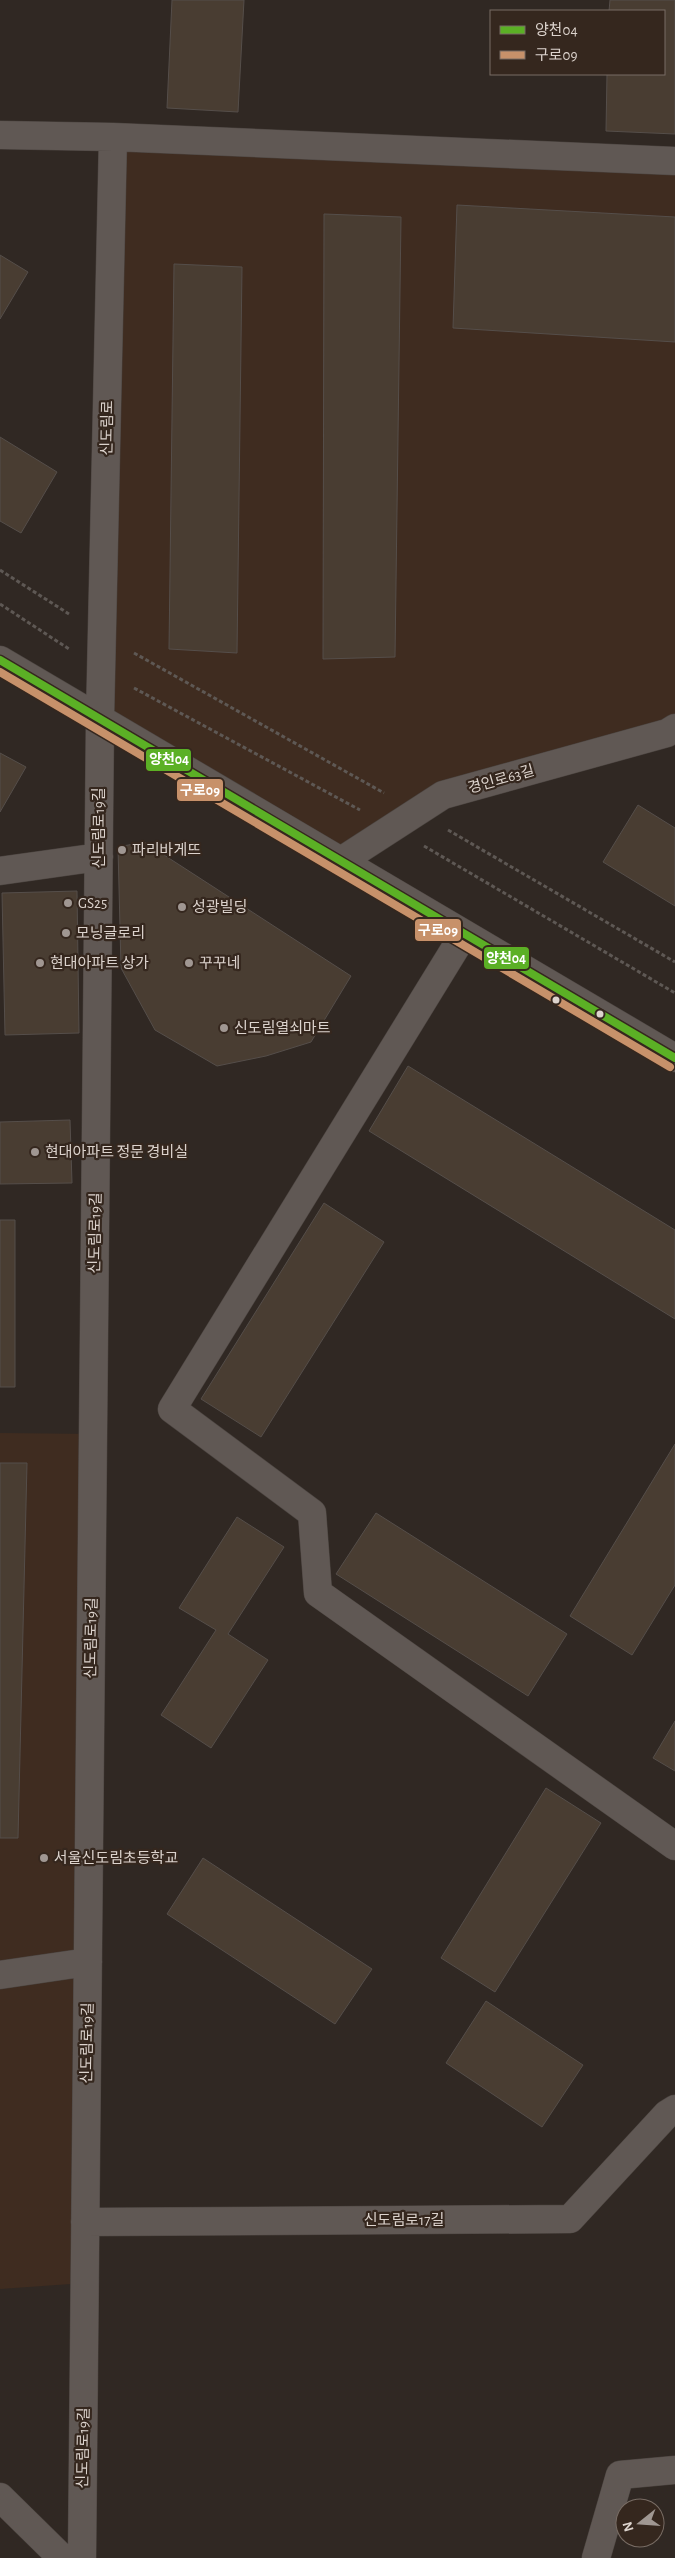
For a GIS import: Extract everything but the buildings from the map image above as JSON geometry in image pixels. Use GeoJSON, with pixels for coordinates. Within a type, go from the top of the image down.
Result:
{"type":"FeatureCollection","features":[{"type":"Feature","properties":{"kind":"street"},"geometry":{"type":"LineString","coordinates":[[0,134],[114,137],[675,161]]}},
{"type":"Feature","properties":{"kind":"street","name":"신도림로"},"geometry":{"type":"LineString","coordinates":[[100,719],[114,137]]}},
{"type":"Feature","properties":{"kind":"street"},"geometry":{"type":"LineString","coordinates":[[0,660],[675,1058]]}},
{"type":"Feature","properties":{"kind":"street","name":"신도림로19길"},"geometry":{"type":"LineString","coordinates":[[82,2558],[100,719]]}},
{"type":"Feature","properties":{"kind":"street","name":"경인로63길"},"geometry":{"type":"LineString","coordinates":[[340,861],[442,795],[667,733],[675,728]]}},
{"type":"Feature","properties":{"kind":"street"},"geometry":{"type":"LineString","coordinates":[[0,872],[99,857]]}},
{"type":"Feature","properties":{"kind":"street"},"geometry":{"type":"LineString","coordinates":[[464,934],[172,1409],[312,1513],[318,1592],[675,1846]]}},
{"type":"Feature","properties":{"kind":"street"},"geometry":{"type":"LineString","coordinates":[[0,1975],[88,1962]]}},
{"type":"Feature","properties":{"kind":"street","name":"신도림로17길"},"geometry":{"type":"LineString","coordinates":[[85,2222],[570,2219],[667,2114],[675,2109]]}},
{"type":"Feature","properties":{"kind":"street"},"geometry":{"type":"LineString","coordinates":[[596,2558],[620,2475],[675,2470]]}},
{"type":"Feature","properties":{"kind":"street"},"geometry":{"type":"LineString","coordinates":[[0,2497],[62,2558]]}},
{"type":"Feature","properties":{"kind":"path"},"geometry":{"type":"LineString","coordinates":[[0,570],[102,635],[416,812],[675,962]]}},
{"type":"Feature","properties":{"kind":"path"},"geometry":{"type":"LineString","coordinates":[[0,604],[101,670],[392,827],[675,993]]}},
{"type":"Feature","properties":{"kind":"shaded area"},"geometry":{"type":"Polygon","coordinates":[[[113,137],[675,161],[675,728],[443,795],[341,861],[100,719],[113,137]]]}},
{"type":"Feature","properties":{"kind":"shaded area","name":"서울신도림초등학교"},"geometry":{"type":"Polygon","coordinates":[[[0,1433],[93,1434],[85,2283],[0,2289],[0,1433]]]}},
{"type":"Feature","properties":{"kind":"transit line","name":"양천04"},"geometry":{"type":"LineString","coordinates":[[0,660],[675,1058]]}},
{"type":"Feature","properties":{"kind":"transit line","name":"구로09"},"geometry":{"type":"LineString","coordinates":[[0,672],[670,1067]]}},
{"type":"Feature","properties":{"kind":"place","name":"파리바게뜨"},"geometry":{"type":"Point","coordinates":[122,850]}},
{"type":"Feature","properties":{"kind":"place","name":"GS25"},"geometry":{"type":"Point","coordinates":[68,903]}},
{"type":"Feature","properties":{"kind":"place","name":"성광빌딩"},"geometry":{"type":"Point","coordinates":[182,907]}},
{"type":"Feature","properties":{"kind":"place","name":"모닝글로리"},"geometry":{"type":"Point","coordinates":[66,933]}},
{"type":"Feature","properties":{"kind":"place","name":"현대아파트 상가"},"geometry":{"type":"Point","coordinates":[40,963]}},
{"type":"Feature","properties":{"kind":"place","name":"꾸꾸네"},"geometry":{"type":"Point","coordinates":[189,963]}},
{"type":"Feature","properties":{"kind":"place","name":"신도림열쇠마트"},"geometry":{"type":"Point","coordinates":[224,1028]}},
{"type":"Feature","properties":{"kind":"place","name":"현대아파트 정문 경비실"},"geometry":{"type":"Point","coordinates":[35,1152]}},
{"type":"Feature","properties":{"kind":"place","name":"서울신도림초등학교"},"geometry":{"type":"Point","coordinates":[44,1858]}}]}
